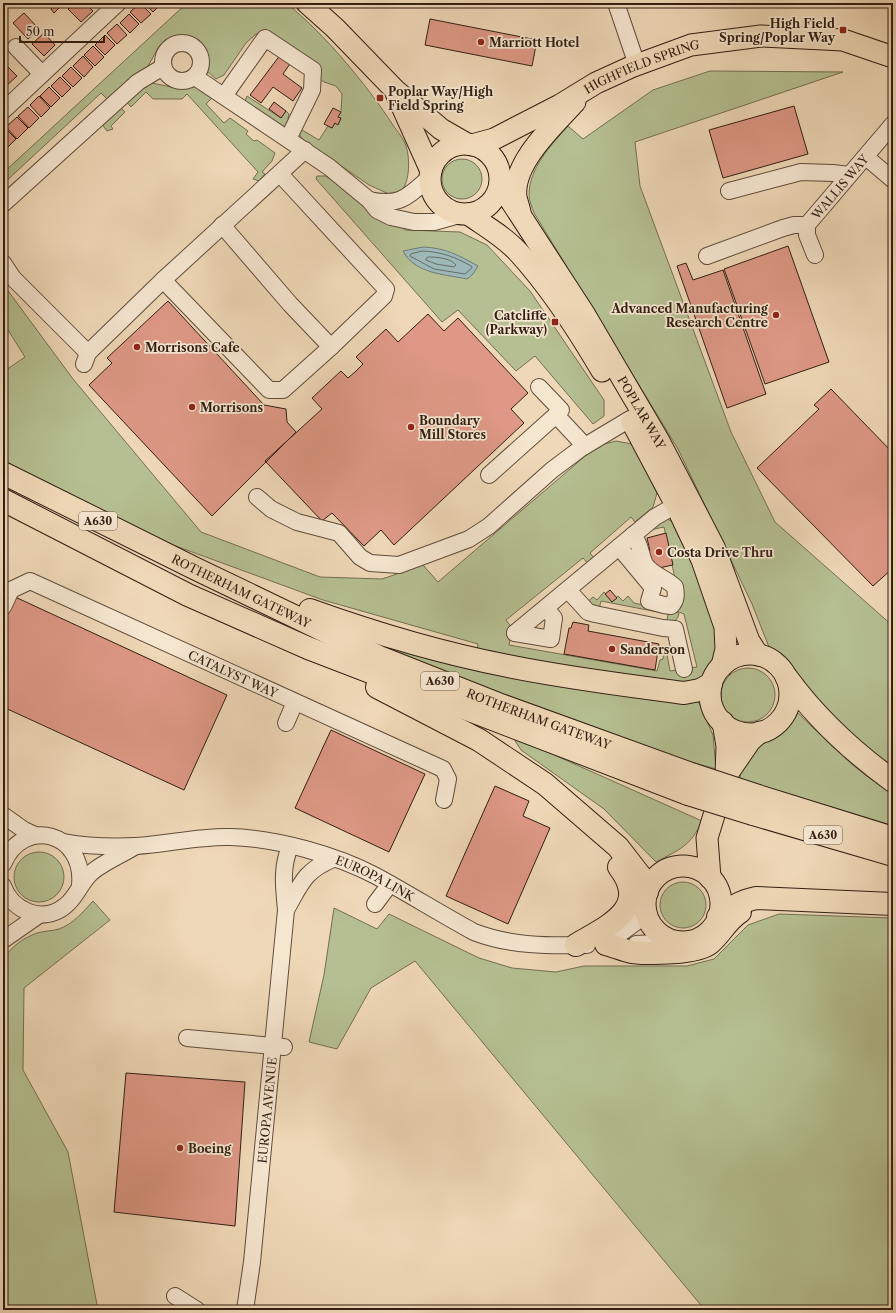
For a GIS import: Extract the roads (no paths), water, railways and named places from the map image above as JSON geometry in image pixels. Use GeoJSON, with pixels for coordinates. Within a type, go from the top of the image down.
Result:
{"type":"FeatureCollection","features":[{"type":"Feature","properties":{"kind":"highway","name":"ROTHERHAM GATEWAY"},"geometry":{"type":"LineString","coordinates":[[3,473],[194,568],[379,656],[691,784]]}},
{"type":"Feature","properties":{"kind":"highway","name":"ROTHERHAM GATEWAY"},"geometry":{"type":"LineString","coordinates":[[3,500],[188,595],[308,648],[893,855]]}},
{"type":"Feature","properties":{"kind":"highway","name":"A630"},"geometry":{"type":"LineString","coordinates":[[194,568],[347,623],[438,650],[507,666],[684,694],[700,690],[716,675]]}},
{"type":"Feature","properties":{"kind":"highway","name":"A630"},"geometry":{"type":"LineString","coordinates":[[308,648],[418,710],[479,740],[511,760],[556,793],[618,847],[642,878],[646,901]]}},
{"type":"Feature","properties":{"kind":"highway"},"geometry":{"type":"LineString","coordinates":[[787,678],[811,708],[852,750],[893,781]]}},
{"type":"Feature","properties":{"kind":"highway"},"geometry":{"type":"LineString","coordinates":[[556,793],[605,848],[624,874],[630,887],[631,894],[629,904],[624,912],[613,922],[576,945]]}},
{"type":"Feature","properties":{"kind":"highway","name":"ROTHERHAM GATEWAY"},"geometry":{"type":"LineString","coordinates":[[755,805],[893,838]]}},
{"type":"Feature","properties":{"kind":"highway"},"geometry":{"type":"LineString","coordinates":[[718,918],[731,907],[756,898],[893,904]]}},
{"type":"Feature","properties":{"kind":"highway"},"geometry":{"type":"LineString","coordinates":[[606,944],[632,952],[692,951],[703,948],[711,942],[735,915],[766,899]]}},
{"type":"Feature","properties":{"kind":"main road","name":"POPLAR WAY"},"geometry":{"type":"LineString","coordinates":[[317,6],[395,90],[410,101],[441,129],[489,154],[494,160],[500,180],[523,220],[617,367],[692,502],[722,566],[749,641],[758,654]]}},
{"type":"Feature","properties":{"kind":"main road","name":"HIGHFIELD SPRING"},"geometry":{"type":"LineString","coordinates":[[470,144],[494,139],[560,105],[586,89],[637,65],[692,45],[761,36],[843,40],[893,57]]}},
{"type":"Feature","properties":{"kind":"main road"},"geometry":{"type":"LineString","coordinates":[[523,220],[516,196],[519,177],[528,156],[586,89]]}},
{"type":"Feature","properties":{"kind":"main road","name":"POPLAR WAY"},"geometry":{"type":"LineString","coordinates":[[395,90],[431,174],[431,188],[438,200],[444,207],[465,214],[494,232],[519,252],[540,279],[597,363],[630,419],[676,505],[702,560],[725,627],[726,649],[716,675]]}},
{"type":"Feature","properties":{"kind":"main road","name":"HIGHFIELD SPRING"},"geometry":{"type":"LineString","coordinates":[[500,180],[517,147],[560,105]]}},
{"type":"Feature","properties":{"kind":"main road"},"geometry":{"type":"LineString","coordinates":[[431,174],[434,162],[446,150],[459,145],[470,144]]}},
{"type":"Feature","properties":{"kind":"main road"},"geometry":{"type":"LineString","coordinates":[[465,214],[477,212],[487,207],[498,193],[500,180]]}},
{"type":"Feature","properties":{"kind":"main road"},"geometry":{"type":"LineString","coordinates":[[745,654],[758,654],[773,660],[779,665],[787,678],[790,697],[784,715],[776,725],[760,732],[752,734],[739,732],[723,722],[714,710],[711,699],[716,675],[732,658],[745,654]]}},
{"type":"Feature","properties":{"kind":"main road"},"geometry":{"type":"LineString","coordinates":[[710,878],[707,838],[726,776],[727,746],[723,722]]}},
{"type":"Feature","properties":{"kind":"main road"},"geometry":{"type":"LineString","coordinates":[[726,776],[750,741],[760,732]]}},
{"type":"Feature","properties":{"kind":"main road"},"geometry":{"type":"LineString","coordinates":[[679,867],[699,870],[710,878],[719,894],[720,906],[718,918],[709,931],[700,938],[685,942],[669,939],[659,933],[652,926],[646,901],[659,875],[665,871],[679,867],[687,861],[707,838]]}},
{"type":"Feature","properties":{"kind":"street"},"geometry":{"type":"LineString","coordinates":[[616,3],[637,65]]}},
{"type":"Feature","properties":{"kind":"street"},"geometry":{"type":"LineString","coordinates":[[3,111],[111,5]]}},
{"type":"Feature","properties":{"kind":"street"},"geometry":{"type":"LineString","coordinates":[[224,96],[265,38],[313,70],[312,90],[288,139]]}},
{"type":"Feature","properties":{"kind":"street"},"geometry":{"type":"LineString","coordinates":[[186,43],[192,46],[201,56],[200,70],[195,77],[183,82],[170,78],[163,67],[164,54],[169,48],[175,44],[186,43]]}},
{"type":"Feature","properties":{"kind":"street"},"geometry":{"type":"LineString","coordinates":[[16,47],[42,74]]}},
{"type":"Feature","properties":{"kind":"street"},"geometry":{"type":"LineString","coordinates":[[3,204],[138,82],[163,67]]}},
{"type":"Feature","properties":{"kind":"street"},"geometry":{"type":"LineString","coordinates":[[195,77],[305,150],[347,180],[370,200],[377,210],[402,220],[434,222],[465,214]]}},
{"type":"Feature","properties":{"kind":"street","name":"WALLIS WAY"},"geometry":{"type":"LineString","coordinates":[[815,255],[807,235],[807,225],[893,124]]}},
{"type":"Feature","properties":{"kind":"street"},"geometry":{"type":"LineString","coordinates":[[3,263],[13,278],[86,359],[164,280],[305,150]]}},
{"type":"Feature","properties":{"kind":"street"},"geometry":{"type":"LineString","coordinates":[[866,157],[893,180]]}},
{"type":"Feature","properties":{"kind":"street"},"geometry":{"type":"LineString","coordinates":[[729,190],[801,172],[849,175]]}},
{"type":"Feature","properties":{"kind":"street"},"geometry":{"type":"LineString","coordinates":[[164,280],[269,390],[283,390],[331,347],[384,296],[386,290],[280,174]]}},
{"type":"Feature","properties":{"kind":"street"},"geometry":{"type":"LineString","coordinates":[[370,200],[389,203],[399,201],[431,174]]}},
{"type":"Feature","properties":{"kind":"street"},"geometry":{"type":"LineString","coordinates":[[222,225],[290,304],[331,347]]}},
{"type":"Feature","properties":{"kind":"street"},"geometry":{"type":"LineString","coordinates":[[707,256],[783,228],[794,225],[807,225]]}},
{"type":"Feature","properties":{"kind":"street"},"geometry":{"type":"LineString","coordinates":[[489,475],[561,410],[539,387]]}},
{"type":"Feature","properties":{"kind":"street"},"geometry":{"type":"LineString","coordinates":[[556,415],[585,446]]}},
{"type":"Feature","properties":{"kind":"street"},"geometry":{"type":"LineString","coordinates":[[257,497],[271,509],[297,522],[339,533],[360,556],[370,563],[399,565],[469,539],[489,526],[552,470],[585,446],[630,419]]}},
{"type":"Feature","properties":{"kind":"street"},"geometry":{"type":"LineString","coordinates":[[546,608],[633,535],[665,510],[676,505]]}},
{"type":"Feature","properties":{"kind":"street"},"geometry":{"type":"LineString","coordinates":[[619,547],[653,588],[649,601],[664,606],[671,606],[676,596],[674,587],[650,569],[645,563],[639,542],[633,535]]}},
{"type":"Feature","properties":{"kind":"street","name":"CATALYST WAY"},"geometry":{"type":"LineString","coordinates":[[3,606],[11,590],[30,581],[443,769],[448,779],[444,800]]}},
{"type":"Feature","properties":{"kind":"street"},"geometry":{"type":"LineString","coordinates":[[568,590],[588,612],[663,628],[675,629],[684,669]]}},
{"type":"Feature","properties":{"kind":"street"},"geometry":{"type":"LineString","coordinates":[[286,723],[294,702]]}},
{"type":"Feature","properties":{"kind":"street"},"geometry":{"type":"LineString","coordinates":[[3,815],[35,836]]}},
{"type":"Feature","properties":{"kind":"street","name":"EUROPA LINK"},"geometry":{"type":"LineString","coordinates":[[35,836],[45,835],[64,842],[79,845],[136,846],[183,840],[229,837],[272,842],[356,867],[390,884],[474,932],[489,938],[516,943],[576,945],[655,943],[669,939]]}},
{"type":"Feature","properties":{"kind":"street"},"geometry":{"type":"LineString","coordinates":[[3,864],[7,854],[15,845],[24,839],[35,836]]}},
{"type":"Feature","properties":{"kind":"street"},"geometry":{"type":"LineString","coordinates":[[64,842],[73,850],[78,861],[81,873],[80,885]]}},
{"type":"Feature","properties":{"kind":"street","name":"EUROPA LINK"},"geometry":{"type":"LineString","coordinates":[[3,940],[39,915],[52,913],[65,907],[74,898],[80,885],[95,870],[136,846]]}},
{"type":"Feature","properties":{"kind":"street","name":"EUROPA AVENUE"},"geometry":{"type":"LineString","coordinates":[[245,1310],[278,1047],[286,910],[284,867],[285,858],[290,847]]}},
{"type":"Feature","properties":{"kind":"street","name":"EUROPA AVENUE"},"geometry":{"type":"LineString","coordinates":[[286,910],[308,873],[318,865],[333,859]]}},
{"type":"Feature","properties":{"kind":"street"},"geometry":{"type":"LineString","coordinates":[[376,904],[390,884]]}},
{"type":"Feature","properties":{"kind":"street"},"geometry":{"type":"LineString","coordinates":[[3,888],[17,907],[27,912],[39,915]]}},
{"type":"Feature","properties":{"kind":"street"},"geometry":{"type":"LineString","coordinates":[[606,944],[636,922],[646,901]]}},
{"type":"Feature","properties":{"kind":"street"},"geometry":{"type":"LineString","coordinates":[[187,1038],[278,1047]]}},
{"type":"Feature","properties":{"kind":"street"},"geometry":{"type":"LineString","coordinates":[[175,1296],[196,1310]]}},
{"type":"Feature","properties":{"kind":"water"},"geometry":{"type":"Polygon","coordinates":[[[423,247],[452,253],[478,266],[473,274],[467,279],[422,269],[408,259],[403,251],[423,247]]]}},
{"type":"Feature","properties":{"kind":"place","name":"High Field Spring/Poplar Way"},"geometry":{"type":"Point","coordinates":[843,30]}},
{"type":"Feature","properties":{"kind":"place","name":"Marriott Hotel"},"geometry":{"type":"Point","coordinates":[481,42]}},
{"type":"Feature","properties":{"kind":"place","name":"Poplar Way/High Field Spring"},"geometry":{"type":"Point","coordinates":[380,98]}},
{"type":"Feature","properties":{"kind":"place","name":"Advanced Manufacturing Research Centre"},"geometry":{"type":"Point","coordinates":[776,315]}},
{"type":"Feature","properties":{"kind":"place","name":"Catcliffe (Parkway)"},"geometry":{"type":"Point","coordinates":[555,322]}},
{"type":"Feature","properties":{"kind":"place","name":"Morrisons Cafe"},"geometry":{"type":"Point","coordinates":[137,347]}},
{"type":"Feature","properties":{"kind":"place","name":"Morrisons"},"geometry":{"type":"Point","coordinates":[192,407]}},
{"type":"Feature","properties":{"kind":"place","name":"Boundary Mill Stores"},"geometry":{"type":"Point","coordinates":[411,427]}},
{"type":"Feature","properties":{"kind":"place","name":"Costa Drive Thru"},"geometry":{"type":"Point","coordinates":[659,552]}},
{"type":"Feature","properties":{"kind":"place","name":"Sanderson"},"geometry":{"type":"Point","coordinates":[612,649]}},
{"type":"Feature","properties":{"kind":"place","name":"Boeing"},"geometry":{"type":"Point","coordinates":[180,1148]}}]}
